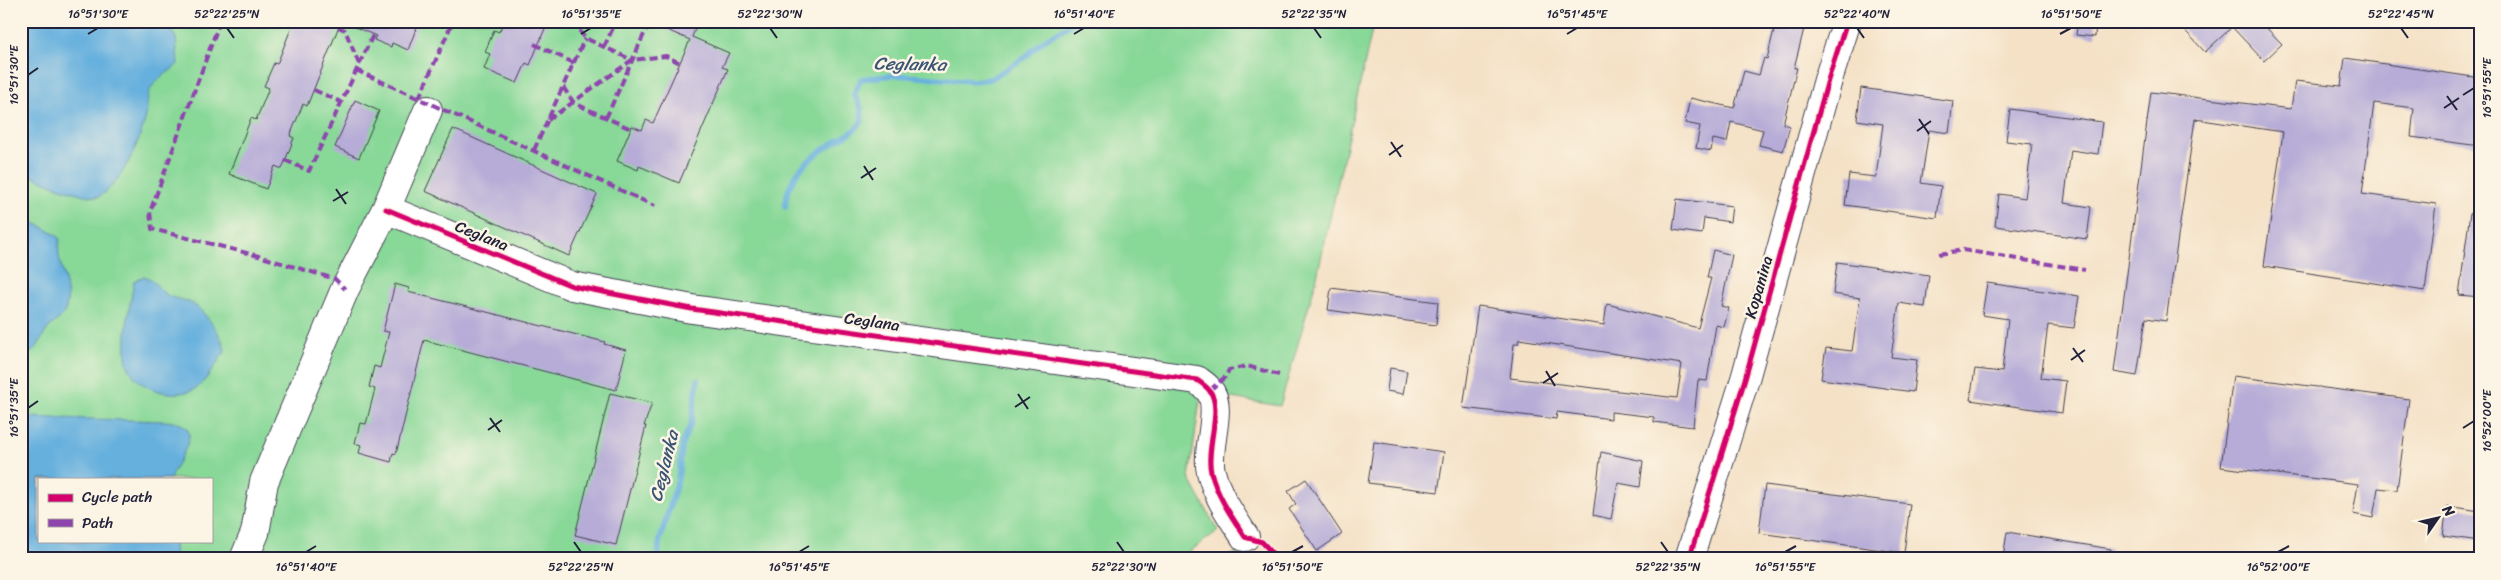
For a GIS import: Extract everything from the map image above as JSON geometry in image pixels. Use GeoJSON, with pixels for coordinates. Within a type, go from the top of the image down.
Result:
{"type":"FeatureCollection","features":[{"type":"Feature","properties":{"kind":"street","name":"Kopanina"},"geometry":{"type":"LineString","coordinates":[[1689,559],[1745,379],[1828,80],[1847,21]]}},
{"type":"Feature","properties":{"kind":"street"},"geometry":{"type":"LineString","coordinates":[[244,559],[254,533],[264,482],[345,289],[386,209],[428,110]]}},
{"type":"Feature","properties":{"kind":"street","name":"Ceglana"},"geometry":{"type":"LineString","coordinates":[[386,209],[572,286],[692,309],[1197,380],[1210,390],[1216,409],[1210,441],[1210,471],[1222,500],[1244,537]]}},
{"type":"Feature","properties":{"kind":"green space"},"geometry":{"type":"Polygon","coordinates":[[[21,21],[1374,21],[1316,281],[1280,406],[1201,393],[1189,478],[1218,531],[1179,559],[21,559],[21,21]]]}},
{"type":"Feature","properties":{"kind":"green space"},"geometry":{"type":"Polygon","coordinates":[[[1236,553],[1249,559],[1221,559],[1236,553]]]}},
{"type":"Feature","properties":{"kind":"water"},"geometry":{"type":"Polygon","coordinates":[[[21,21],[165,21],[176,38],[178,64],[159,79],[150,90],[146,116],[135,149],[115,182],[98,197],[80,194],[59,187],[21,170],[21,21]]]}},
{"type":"Feature","properties":{"kind":"water"},"geometry":{"type":"Polygon","coordinates":[[[21,211],[31,221],[57,235],[60,240],[59,257],[67,294],[67,304],[64,313],[47,330],[35,349],[25,355],[21,353],[21,211]]]}},
{"type":"Feature","properties":{"kind":"water"},"geometry":{"type":"Polygon","coordinates":[[[144,276],[148,277],[167,295],[190,302],[198,308],[209,319],[221,339],[225,352],[206,379],[193,390],[183,393],[162,392],[142,383],[128,367],[126,338],[134,281],[144,276]]]}},
{"type":"Feature","properties":{"kind":"water"},"geometry":{"type":"Polygon","coordinates":[[[21,417],[163,421],[177,423],[186,427],[189,434],[188,441],[171,478],[38,478],[38,542],[174,542],[175,559],[21,559],[21,417]]]}},
{"type":"Feature","properties":{"kind":"building"},"geometry":{"type":"Polygon","coordinates":[[[294,21],[341,21],[307,106],[303,104],[290,136],[294,138],[282,169],[275,166],[266,189],[229,174],[251,118],[256,120],[269,88],[264,86],[274,63],[277,64],[294,21]]]}},
{"type":"Feature","properties":{"kind":"building"},"geometry":{"type":"Polygon","coordinates":[[[341,21],[419,21],[408,50],[392,43],[391,47],[374,40],[376,36],[341,21]]]}},
{"type":"Feature","properties":{"kind":"building"},"geometry":{"type":"Polygon","coordinates":[[[504,21],[548,21],[530,65],[526,63],[517,83],[484,69],[490,54],[485,52],[494,30],[499,32],[504,21]]]}},
{"type":"Feature","properties":{"kind":"building"},"geometry":{"type":"Polygon","coordinates":[[[646,21],[698,21],[692,37],[729,53],[722,67],[728,69],[679,183],[639,166],[638,170],[617,161],[632,126],[642,130],[646,120],[653,123],[690,40],[646,21]]]}},
{"type":"Feature","properties":{"kind":"building"},"geometry":{"type":"Polygon","coordinates":[[[1776,21],[1806,21],[1783,124],[1790,126],[1783,151],[1759,145],[1763,130],[1731,122],[1727,142],[1713,139],[1711,151],[1696,148],[1700,126],[1685,123],[1690,98],[1734,108],[1744,71],[1759,75],[1764,58],[1767,59],[1776,21]]]}},
{"type":"Feature","properties":{"kind":"building"},"geometry":{"type":"Polygon","coordinates":[[[2078,21],[2096,21],[2095,37],[2076,35],[2078,21]]]}},
{"type":"Feature","properties":{"kind":"building"},"geometry":{"type":"Polygon","coordinates":[[[2176,21],[2260,21],[2282,44],[2264,61],[2232,27],[2205,52],[2176,21]]]}},
{"type":"Feature","properties":{"kind":"building"},"geometry":{"type":"Polygon","coordinates":[[[2345,58],[2480,78],[2480,146],[2411,137],[2414,108],[2374,103],[2362,194],[2436,204],[2425,291],[2264,266],[2283,132],[2195,119],[2166,321],[2146,318],[2137,376],[2114,372],[2151,92],[2291,109],[2295,81],[2341,86],[2345,58]]]}},
{"type":"Feature","properties":{"kind":"building"},"geometry":{"type":"Polygon","coordinates":[[[1861,88],[1953,101],[1949,133],[1929,130],[1921,183],[1941,186],[1937,218],[1845,205],[1849,174],[1876,177],[1883,124],[1857,120],[1861,88]]]}},
{"type":"Feature","properties":{"kind":"building"},"geometry":{"type":"Polygon","coordinates":[[[355,100],[379,111],[359,158],[335,147],[355,100]]]}},
{"type":"Feature","properties":{"kind":"building"},"geometry":{"type":"Polygon","coordinates":[[[2010,109],[2102,122],[2098,154],[2071,150],[2064,203],[2091,207],[2087,239],[1995,226],[1999,194],[2025,198],[2032,144],[2006,141],[2010,109]]]}},
{"type":"Feature","properties":{"kind":"building"},"geometry":{"type":"Polygon","coordinates":[[[453,129],[597,194],[569,256],[425,191],[453,129]]]}},
{"type":"Feature","properties":{"kind":"building"},"geometry":{"type":"Polygon","coordinates":[[[1677,199],[1732,206],[1730,222],[1704,218],[1702,234],[1673,230],[1677,199]]]}},
{"type":"Feature","properties":{"kind":"building"},"geometry":{"type":"Polygon","coordinates":[[[2470,213],[2480,213],[2480,297],[2459,295],[2470,213]]]}},
{"type":"Feature","properties":{"kind":"building"},"geometry":{"type":"Polygon","coordinates":[[[1713,250],[1732,255],[1721,306],[1729,308],[1724,327],[1716,325],[1707,381],[1698,380],[1693,427],[1654,422],[1654,417],[1611,412],[1611,419],[1557,412],[1556,419],[1463,408],[1478,306],[1604,325],[1607,304],[1698,328],[1711,278],[1707,278],[1713,250]],[[1519,339],[1518,344],[1514,344],[1510,378],[1677,398],[1682,364],[1519,339]]]}},
{"type":"Feature","properties":{"kind":"building"},"geometry":{"type":"Polygon","coordinates":[[[1837,262],[1929,275],[1925,307],[1899,303],[1891,357],[1917,360],[1913,392],[1821,379],[1826,348],[1852,351],[1860,298],[1833,294],[1837,262]]]}},
{"type":"Feature","properties":{"kind":"building"},"geometry":{"type":"Polygon","coordinates":[[[1987,283],[2079,296],[2074,328],[2048,325],[2041,378],[2066,381],[2062,413],[1970,400],[1975,369],[2002,372],[2008,319],[1982,315],[1987,283]]]}},
{"type":"Feature","properties":{"kind":"building"},"geometry":{"type":"Polygon","coordinates":[[[395,284],[409,288],[408,292],[605,342],[604,344],[626,350],[616,390],[424,340],[396,454],[393,453],[391,462],[359,453],[361,445],[355,443],[360,423],[366,424],[375,389],[369,387],[374,366],[380,368],[389,332],[383,331],[395,284]]]}},
{"type":"Feature","properties":{"kind":"building"},"geometry":{"type":"Polygon","coordinates":[[[1331,288],[1438,302],[1436,325],[1328,310],[1331,288]]]}},
{"type":"Feature","properties":{"kind":"building"},"geometry":{"type":"Polygon","coordinates":[[[1390,368],[1407,371],[1403,394],[1387,391],[1390,368]]]}},
{"type":"Feature","properties":{"kind":"building"},"geometry":{"type":"Polygon","coordinates":[[[2233,376],[2409,399],[2397,490],[2378,488],[2373,518],[2353,514],[2358,484],[2221,467],[2233,376]]]}},
{"type":"Feature","properties":{"kind":"building"},"geometry":{"type":"Polygon","coordinates":[[[610,393],[652,403],[644,426],[646,426],[616,545],[575,535],[610,393]]]}},
{"type":"Feature","properties":{"kind":"building"},"geometry":{"type":"Polygon","coordinates":[[[1374,442],[1444,452],[1438,492],[1368,483],[1374,442]]]}},
{"type":"Feature","properties":{"kind":"building"},"geometry":{"type":"Polygon","coordinates":[[[1601,452],[1643,461],[1640,487],[1618,483],[1611,519],[1593,515],[1601,452]]]}},
{"type":"Feature","properties":{"kind":"building"},"geometry":{"type":"Polygon","coordinates":[[[1306,479],[1342,534],[1317,551],[1289,509],[1296,504],[1288,491],[1306,479]]]}},
{"type":"Feature","properties":{"kind":"building"},"geometry":{"type":"Polygon","coordinates":[[[1765,485],[1910,504],[1904,553],[1759,533],[1765,485]]]}},
{"type":"Feature","properties":{"kind":"building"},"geometry":{"type":"Polygon","coordinates":[[[2447,506],[2480,511],[2480,541],[2443,536],[2447,506]]]}},
{"type":"Feature","properties":{"kind":"building"},"geometry":{"type":"Polygon","coordinates":[[[2007,532],[2111,549],[2110,559],[2003,559],[2007,532]]]}},
{"type":"Feature","properties":{"kind":"waterway","name":"Ceglanka"},"geometry":{"type":"LineString","coordinates":[[785,207],[791,185],[802,167],[818,153],[854,130],[862,121],[861,108],[854,94],[861,79],[894,75],[972,81],[991,79],[1024,58],[1043,41],[1076,21]]}},
{"type":"Feature","properties":{"kind":"waterway","name":"Ceglanka"},"geometry":{"type":"LineString","coordinates":[[658,559],[659,543],[678,479],[683,441],[691,424],[698,380]]}},
{"type":"Feature","properties":{"kind":"marked path"},"geometry":{"type":"LineString","coordinates":[[220,21],[150,212],[152,229],[255,255],[335,279],[345,289]]}},
{"type":"Feature","properties":{"kind":"marked path"},"geometry":{"type":"LineString","coordinates":[[419,98],[453,21]]}},
{"type":"Feature","properties":{"kind":"marked path"},"geometry":{"type":"LineString","coordinates":[[572,21],[585,38],[632,60]]}},
{"type":"Feature","properties":{"kind":"marked path"},"geometry":{"type":"LineString","coordinates":[[604,47],[616,21]]}},
{"type":"Feature","properties":{"kind":"marked path"},"geometry":{"type":"LineString","coordinates":[[606,118],[650,21]]}},
{"type":"Feature","properties":{"kind":"marked path"},"geometry":{"type":"LineString","coordinates":[[338,27],[345,30],[359,64]]}},
{"type":"Feature","properties":{"kind":"marked path"},"geometry":{"type":"LineString","coordinates":[[285,160],[309,171],[373,35]]}},
{"type":"Feature","properties":{"kind":"marked path"},"geometry":{"type":"LineString","coordinates":[[534,150],[585,38]]}},
{"type":"Feature","properties":{"kind":"marked path"},"geometry":{"type":"LineString","coordinates":[[534,44],[574,63]]}},
{"type":"Feature","properties":{"kind":"marked path"},"geometry":{"type":"LineString","coordinates":[[548,120],[632,60],[666,56],[680,63]]}},
{"type":"Feature","properties":{"kind":"marked path"},"geometry":{"type":"LineString","coordinates":[[356,70],[655,206]]}},
{"type":"Feature","properties":{"kind":"marked path"},"geometry":{"type":"LineString","coordinates":[[563,87],[574,103],[631,129]]}},
{"type":"Feature","properties":{"kind":"marked path"},"geometry":{"type":"LineString","coordinates":[[314,90],[341,102]]}},
{"type":"Feature","properties":{"kind":"marked path"},"geometry":{"type":"LineString","coordinates":[[1939,254],[1963,250],[2085,270]]}},
{"type":"Feature","properties":{"kind":"marked path"},"geometry":{"type":"LineString","coordinates":[[1210,390],[1225,377],[1229,370],[1247,366],[1279,375]]}},
{"type":"Feature","properties":{"kind":"cycle path"},"geometry":{"type":"LineString","coordinates":[[1689,559],[1745,379],[1828,80],[1847,21]]}},
{"type":"Feature","properties":{"kind":"cycle path"},"geometry":{"type":"LineString","coordinates":[[386,209],[572,286],[692,309],[1197,380],[1208,389],[1213,397],[1215,407],[1210,463],[1217,489],[1225,506],[1245,537],[1262,542],[1278,559]]}}]}
